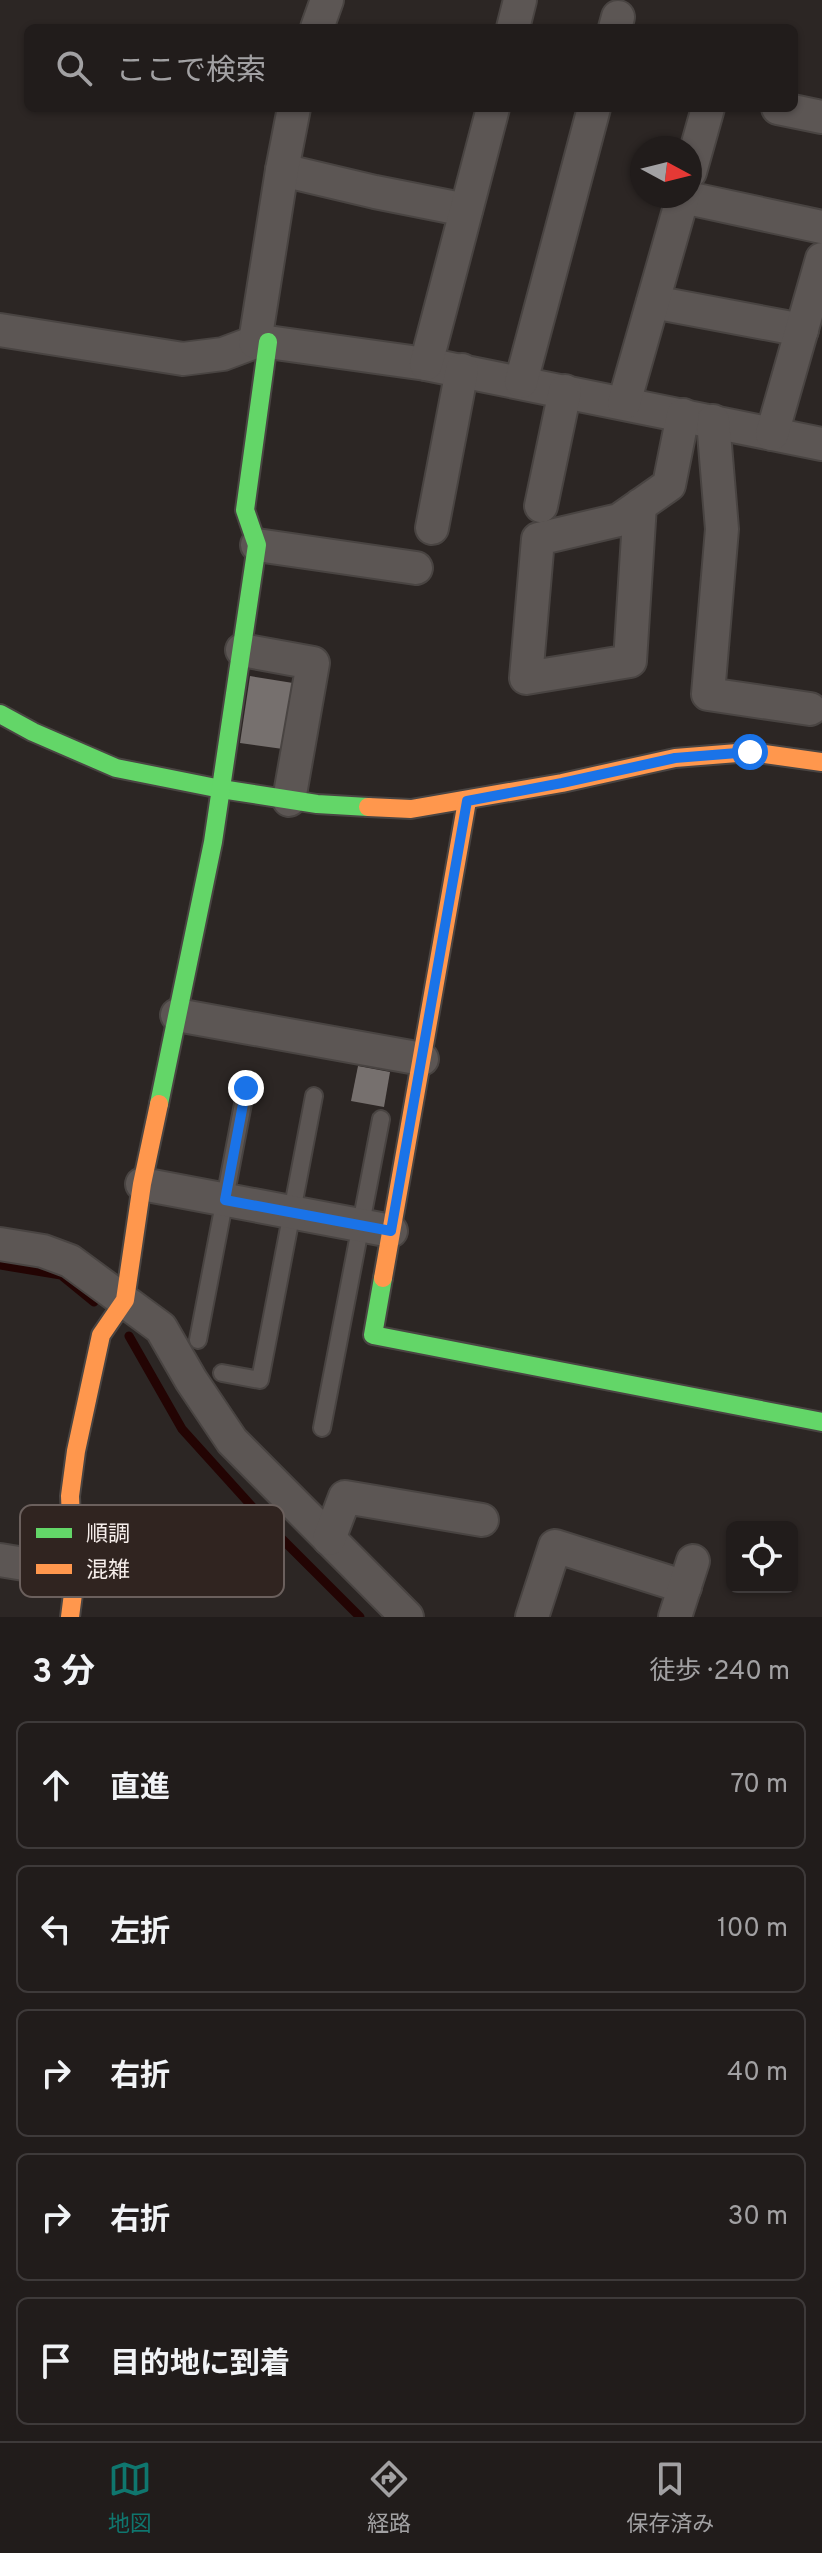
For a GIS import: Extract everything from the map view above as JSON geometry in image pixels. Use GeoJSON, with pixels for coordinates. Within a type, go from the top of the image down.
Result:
{"type":"FeatureCollection","features":[{"type":"Feature","properties":{"kind":"street"},"geometry":{"type":"LineString","coordinates":[[318,24],[327,0]]}},
{"type":"Feature","properties":{"kind":"street"},"geometry":{"type":"LineString","coordinates":[[514,24],[520,0]]}},
{"type":"Feature","properties":{"kind":"street"},"geometry":{"type":"LineString","coordinates":[[70,1505],[76,1451],[101,1335],[125,1300],[142,1184],[213,842],[257,545],[245,510],[261,342],[282,170],[293,112]]}},
{"type":"Feature","properties":{"kind":"street"},"geometry":{"type":"LineString","coordinates":[[426,364],[492,112]]}},
{"type":"Feature","properties":{"kind":"street"},"geometry":{"type":"LineString","coordinates":[[521,382],[586,112]]}},
{"type":"Feature","properties":{"kind":"street"},"geometry":{"type":"LineString","coordinates":[[700,136],[707,112]]}},
{"type":"Feature","properties":{"kind":"street"},"geometry":{"type":"LineString","coordinates":[[798,112],[822,117]]}},
{"type":"Feature","properties":{"kind":"street"},"geometry":{"type":"LineString","coordinates":[[282,170],[466,210]]}},
{"type":"Feature","properties":{"kind":"street"},"geometry":{"type":"LineString","coordinates":[[702,200],[822,227]]}},
{"type":"Feature","properties":{"kind":"street"},"geometry":{"type":"LineString","coordinates":[[624,403],[680,208]]}},
{"type":"Feature","properties":{"kind":"street"},"geometry":{"type":"LineString","coordinates":[[772,434],[822,259]]}},
{"type":"Feature","properties":{"kind":"street"},"geometry":{"type":"LineString","coordinates":[[653,302],[802,330]]}},
{"type":"Feature","properties":{"kind":"street"},"geometry":{"type":"LineString","coordinates":[[0,330],[183,359],[223,354],[261,342],[426,364],[822,444]]}},
{"type":"Feature","properties":{"kind":"street"},"geometry":{"type":"LineString","coordinates":[[432,528],[462,370]]}},
{"type":"Feature","properties":{"kind":"street"},"geometry":{"type":"LineString","coordinates":[[541,506],[565,391]]}},
{"type":"Feature","properties":{"kind":"street"},"geometry":{"type":"LineString","coordinates":[[640,505],[630,661],[526,678],[538,539],[619,520],[640,505],[669,485],[698,418]]}},
{"type":"Feature","properties":{"kind":"street"},"geometry":{"type":"LineString","coordinates":[[698,418],[722,529],[708,694],[810,709]]}},
{"type":"Feature","properties":{"kind":"street"},"geometry":{"type":"LineString","coordinates":[[257,545],[416,568]]}},
{"type":"Feature","properties":{"kind":"street"},"geometry":{"type":"LineString","coordinates":[[242,650],[313,663],[289,800]]}},
{"type":"Feature","properties":{"kind":"street"},"geometry":{"type":"LineString","coordinates":[[0,714],[116,768],[317,804],[411,809],[562,783],[675,758],[750,752],[822,762]]}},
{"type":"Feature","properties":{"kind":"street"},"geometry":{"type":"LineString","coordinates":[[467,801],[422,1059],[376,1228],[373,1335],[822,1422]]}},
{"type":"Feature","properties":{"kind":"street"},"geometry":{"type":"LineString","coordinates":[[177,1015],[422,1059]]}},
{"type":"Feature","properties":{"kind":"street"},"geometry":{"type":"LineString","coordinates":[[142,1184],[376,1228]]}},
{"type":"Feature","properties":{"kind":"street"},"geometry":{"type":"LineString","coordinates":[[0,1244],[43,1251],[70,1261],[161,1328],[232,1441],[407,1617]]}},
{"type":"Feature","properties":{"kind":"street"},"geometry":{"type":"LineString","coordinates":[[329,1539],[345,1497],[482,1520]]}},
{"type":"Feature","properties":{"kind":"street"},"geometry":{"type":"LineString","coordinates":[[532,1617],[555,1546],[684,1588]]}},
{"type":"Feature","properties":{"kind":"street"},"geometry":{"type":"LineString","coordinates":[[0,1560],[20,1563]]}},
{"type":"Feature","properties":{"kind":"street"},"geometry":{"type":"LineString","coordinates":[[70,1617],[71,1597]]}},
{"type":"Feature","properties":{"kind":"lane"},"geometry":{"type":"LineString","coordinates":[[198,1340],[246,1088]]}},
{"type":"Feature","properties":{"kind":"lane"},"geometry":{"type":"LineString","coordinates":[[222,1373],[260,1380],[314,1096]]}},
{"type":"Feature","properties":{"kind":"lane"},"geometry":{"type":"LineString","coordinates":[[322,1428],[376,1228],[381,1119]]}},
{"type":"Feature","properties":{"kind":"building"},"geometry":{"type":"Polygon","coordinates":[[[250,676],[293,683],[283,749],[240,743],[250,676]]]}},
{"type":"Feature","properties":{"kind":"building"},"geometry":{"type":"Polygon","coordinates":[[[358,1066],[390,1072],[384,1107],[351,1101],[358,1066]]]}},
{"type":"Feature","properties":{"kind":"waterway"},"geometry":{"type":"LineString","coordinates":[[0,1265],[61,1275],[94,1302]]}},
{"type":"Feature","properties":{"kind":"waterway"},"geometry":{"type":"LineString","coordinates":[[129,1336],[182,1429],[251,1505]]}},
{"type":"Feature","properties":{"kind":"waterway"},"geometry":{"type":"LineString","coordinates":[[284,1541],[360,1617]]}},
{"type":"Feature","properties":{"kind":"traffic: fast"},"geometry":{"type":"LineString","coordinates":[[159,1104],[213,842],[257,545],[245,510],[268,342]]}},
{"type":"Feature","properties":{"kind":"traffic: fast"},"geometry":{"type":"LineString","coordinates":[[0,714],[116,768],[317,804],[368,807]]}},
{"type":"Feature","properties":{"kind":"traffic: fast"},"geometry":{"type":"LineString","coordinates":[[383,1278],[373,1335],[822,1422]]}},
{"type":"Feature","properties":{"kind":"traffic: slow"},"geometry":{"type":"LineString","coordinates":[[368,807],[411,809],[562,783],[675,758],[750,752],[822,762]]}},
{"type":"Feature","properties":{"kind":"traffic: slow"},"geometry":{"type":"LineString","coordinates":[[383,1278],[467,801]]}},
{"type":"Feature","properties":{"kind":"traffic: slow"},"geometry":{"type":"LineString","coordinates":[[70,1505],[76,1451],[101,1335],[125,1300],[142,1184],[159,1104]]}},
{"type":"Feature","properties":{"kind":"traffic: slow"},"geometry":{"type":"LineString","coordinates":[[70,1617],[73,1597]]}},
{"type":"Feature","properties":{"kind":"route"},"geometry":{"type":"LineString","coordinates":[[246,1088],[225,1200],[391,1231],[467,801],[675,758],[750,752]]}}]}
